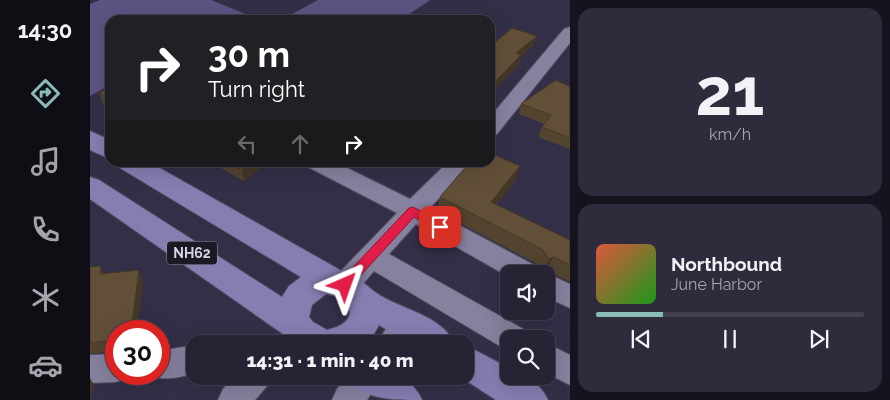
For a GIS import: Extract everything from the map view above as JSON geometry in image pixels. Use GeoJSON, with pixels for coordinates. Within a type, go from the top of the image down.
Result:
{"type":"FeatureCollection","features":[{"type":"Feature","properties":{"kind":"main road"},"geometry":{"type":"LineString","coordinates":[[90,140],[105,148]]}},
{"type":"Feature","properties":{"kind":"main road"},"geometry":{"type":"LineString","coordinates":[[138,167],[348,289],[400,334]]}},
{"type":"Feature","properties":{"kind":"main road","name":"NH62"},"geometry":{"type":"LineString","coordinates":[[90,186],[232,280],[298,335]]}},
{"type":"Feature","properties":{"kind":"main road","name":"NH62"},"geometry":{"type":"LineString","coordinates":[[299,335],[292,307],[300,292],[316,284],[348,289]]}},
{"type":"Feature","properties":{"kind":"main road"},"geometry":{"type":"LineString","coordinates":[[348,289],[366,317],[359,332],[354,335]]}},
{"type":"Feature","properties":{"kind":"main road"},"geometry":{"type":"LineString","coordinates":[[474,367],[528,400]]}},
{"type":"Feature","properties":{"kind":"main road"},"geometry":{"type":"LineString","coordinates":[[379,385],[403,400]]}},
{"type":"Feature","properties":{"kind":"street"},"geometry":{"type":"LineString","coordinates":[[495,124],[570,32]]}},
{"type":"Feature","properties":{"kind":"street"},"geometry":{"type":"LineString","coordinates":[[326,167],[413,211],[510,265]]}},
{"type":"Feature","properties":{"kind":"street"},"geometry":{"type":"LineString","coordinates":[[348,289],[371,256],[456,167]]}},
{"type":"Feature","properties":{"kind":"street"},"geometry":{"type":"LineString","coordinates":[[371,256],[500,331]]}},
{"type":"Feature","properties":{"kind":"street"},"geometry":{"type":"LineString","coordinates":[[555,289],[570,297]]}},
{"type":"Feature","properties":{"kind":"street"},"geometry":{"type":"LineString","coordinates":[[170,364],[186,362]]}},
{"type":"Feature","properties":{"kind":"street"},"geometry":{"type":"LineString","coordinates":[[555,362],[570,371]]}},
{"type":"Feature","properties":{"kind":"street"},"geometry":{"type":"LineString","coordinates":[[90,370],[105,369]]}},
{"type":"Feature","properties":{"kind":"street"},"geometry":{"type":"LineString","coordinates":[[234,400],[248,385]]}},
{"type":"Feature","properties":{"kind":"street"},"geometry":{"type":"LineString","coordinates":[[348,400],[359,385]]}},
{"type":"Feature","properties":{"kind":"shaded area"},"geometry":{"type":"Polygon","coordinates":[[[100,0],[211,0],[248,15],[105,15],[105,88],[90,96],[90,4],[100,0]]]}},
{"type":"Feature","properties":{"kind":"shaded area"},"geometry":{"type":"Polygon","coordinates":[[[318,0],[430,0],[408,15],[290,15],[318,0]]]}},
{"type":"Feature","properties":{"kind":"building"},"geometry":{"type":"Polygon","coordinates":[[[512,28],[537,36],[516,53],[521,55],[495,82],[495,42],[512,28]]]}},
{"type":"Feature","properties":{"kind":"building"},"geometry":{"type":"Polygon","coordinates":[[[556,80],[570,87],[570,138],[542,127],[551,115],[521,104],[556,80]]]}},
{"type":"Feature","properties":{"kind":"building"},"geometry":{"type":"Polygon","coordinates":[[[105,90],[105,96],[99,93],[105,90]]]}},
{"type":"Feature","properties":{"kind":"building"},"geometry":{"type":"Polygon","coordinates":[[[495,155],[520,166],[491,202],[570,240],[570,265],[553,257],[549,259],[543,250],[440,197],[466,167],[495,167],[495,155]]]}},
{"type":"Feature","properties":{"kind":"building"},"geometry":{"type":"Polygon","coordinates":[[[101,266],[100,274],[139,270],[132,320],[105,320],[105,341],[90,343],[90,267],[101,266]]]}},
{"type":"Feature","properties":{"kind":"route"},"geometry":{"type":"LineString","coordinates":[[345,285],[413,211],[440,227]]}}]}
